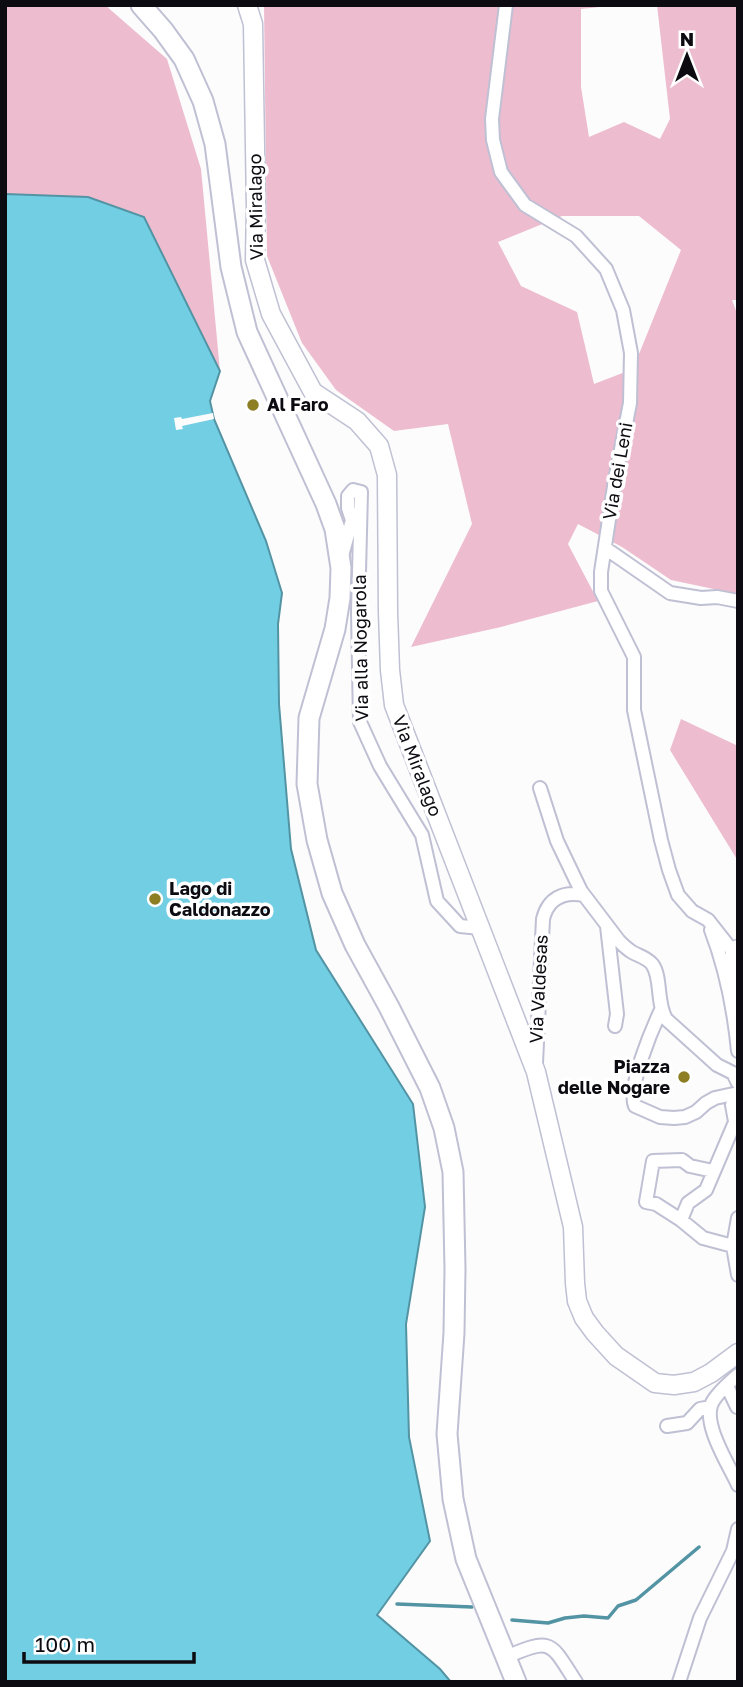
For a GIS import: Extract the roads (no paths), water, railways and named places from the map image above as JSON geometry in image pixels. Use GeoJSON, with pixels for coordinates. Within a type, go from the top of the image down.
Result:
{"type":"FeatureCollection","features":[{"type":"Feature","properties":{"kind":"main road"},"geometry":{"type":"LineString","coordinates":[[141,5],[184,59],[203,101],[215,144],[231,267],[247,332],[326,504],[335,530],[340,563],[340,598],[335,629],[309,718],[307,784],[317,840],[332,893],[355,944],[430,1088],[444,1128],[453,1172],[454,1333],[447,1434],[453,1499],[466,1559],[516,1682]]}},
{"type":"Feature","properties":{"kind":"street","name":"Via Miralago"},"geometry":{"type":"LineString","coordinates":[[247,5],[253,24],[255,261],[271,314],[313,392],[357,421],[379,446],[387,475],[388,623],[394,705],[536,1072],[573,1227],[577,1301],[584,1318],[616,1356],[655,1383],[674,1385],[694,1382],[738,1353]]}},
{"type":"Feature","properties":{"kind":"street","name":"Via dei Leni"},"geometry":{"type":"LineString","coordinates":[[506,5],[492,119],[493,141],[501,172],[525,205],[576,236],[606,269],[623,310],[631,353],[630,403],[615,480],[601,572],[601,591],[634,657],[634,710],[668,870],[678,895],[692,911],[708,920],[736,958]]}},
{"type":"Feature","properties":{"kind":"street","name":"Via alla Nogarola"},"geometry":{"type":"LineString","coordinates":[[340,563],[352,520],[348,496],[353,490],[361,492],[358,612],[360,722],[380,766],[422,835],[437,901],[460,926],[480,929]]}},
{"type":"Feature","properties":{"kind":"street"},"geometry":{"type":"LineString","coordinates":[[605,548],[670,593],[738,601]]}},
{"type":"Feature","properties":{"kind":"street"},"geometry":{"type":"LineString","coordinates":[[540,788],[556,841],[584,895],[626,948],[653,966],[661,1010],[666,1019],[717,1065],[733,1073],[738,1083]]}},
{"type":"Feature","properties":{"kind":"street","name":"Via Valdesas"},"geometry":{"type":"LineString","coordinates":[[536,1072],[542,919],[552,900],[573,893],[584,895]]}},
{"type":"Feature","properties":{"kind":"street"},"geometry":{"type":"LineString","coordinates":[[708,920],[728,987],[738,1051]]}},
{"type":"Feature","properties":{"kind":"street"},"geometry":{"type":"LineString","coordinates":[[606,925],[617,1014],[615,1026]]}},
{"type":"Feature","properties":{"kind":"street"},"geometry":{"type":"LineString","coordinates":[[736,958],[738,988]]}},
{"type":"Feature","properties":{"kind":"street"},"geometry":{"type":"LineString","coordinates":[[661,1010],[650,1033],[636,1080],[633,1104],[660,1117],[674,1118],[696,1112],[715,1098],[738,1095]]}},
{"type":"Feature","properties":{"kind":"street"},"geometry":{"type":"LineString","coordinates":[[681,1220],[688,1203],[706,1191],[713,1171],[736,1128],[732,1105],[738,1095]]}},
{"type":"Feature","properties":{"kind":"street"},"geometry":{"type":"LineString","coordinates":[[713,1171],[690,1166],[682,1160],[653,1161],[646,1202],[681,1220],[703,1238],[733,1246]]}},
{"type":"Feature","properties":{"kind":"street"},"geometry":{"type":"LineString","coordinates":[[738,1218],[733,1246],[738,1275]]}},
{"type":"Feature","properties":{"kind":"street"},"geometry":{"type":"LineString","coordinates":[[737,1485],[714,1435],[710,1411],[713,1400],[738,1375]]}},
{"type":"Feature","properties":{"kind":"street"},"geometry":{"type":"LineString","coordinates":[[727,1386],[737,1407]]}},
{"type":"Feature","properties":{"kind":"street"},"geometry":{"type":"LineString","coordinates":[[667,1426],[687,1423],[700,1409],[710,1411]]}},
{"type":"Feature","properties":{"kind":"street"},"geometry":{"type":"LineString","coordinates":[[679,1682],[699,1618],[733,1551],[738,1529]]}},
{"type":"Feature","properties":{"kind":"street"},"geometry":{"type":"LineString","coordinates":[[506,1657],[536,1645],[547,1645],[555,1650],[576,1682]]}},
{"type":"Feature","properties":{"kind":"water","name":"Lago di Caldonazzo"},"geometry":{"type":"Polygon","coordinates":[[[5,194],[88,197],[144,217],[220,371],[210,401],[214,419],[266,541],[282,593],[278,624],[279,704],[291,849],[316,950],[413,1104],[425,1207],[406,1324],[409,1437],[430,1541],[377,1615],[440,1669],[451,1682],[5,1682],[5,194]]]}},
{"type":"Feature","properties":{"kind":"waterway"},"geometry":{"type":"LineString","coordinates":[[512,1620],[548,1623],[584,1616],[608,1618],[618,1606],[636,1600],[699,1547]]}},
{"type":"Feature","properties":{"kind":"waterway"},"geometry":{"type":"LineString","coordinates":[[397,1604],[472,1607]]}},
{"type":"Feature","properties":{"kind":"place","name":"Al Faro"},"geometry":{"type":"Point","coordinates":[253,405]}},
{"type":"Feature","properties":{"kind":"place","name":"Lago di Caldonazzo"},"geometry":{"type":"Point","coordinates":[155,899]}},
{"type":"Feature","properties":{"kind":"place","name":"Piazza delle Nogare"},"geometry":{"type":"Point","coordinates":[684,1077]}}]}
